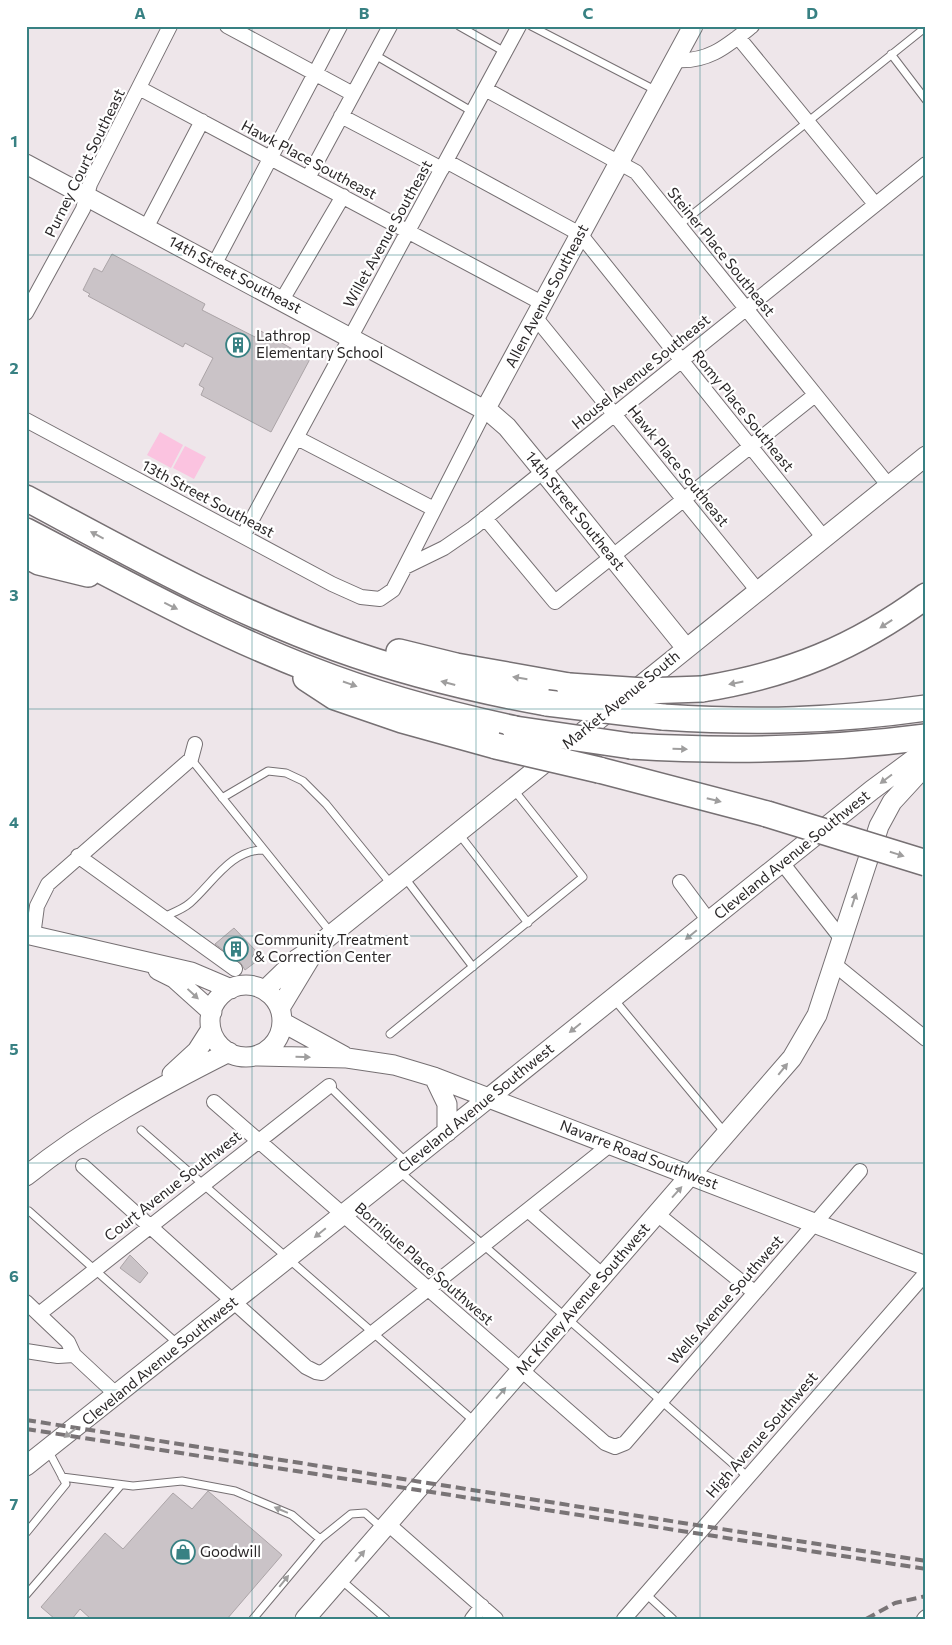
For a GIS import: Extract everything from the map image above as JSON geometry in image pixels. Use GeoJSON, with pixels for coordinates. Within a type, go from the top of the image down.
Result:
{"type":"FeatureCollection","features":[{"type":"Feature","properties":{"kind":"highway"},"geometry":{"type":"LineString","coordinates":[[26,498],[140,558],[253,613],[334,647],[452,684],[547,704],[694,719],[740,712],[926,708]]}},
{"type":"Feature","properties":{"kind":"highway"},"geometry":{"type":"LineString","coordinates":[[26,531],[128,584],[272,653],[312,670],[391,698],[515,729],[631,746],[741,750],[836,747],[926,737]]}},
{"type":"Feature","properties":{"kind":"highway"},"geometry":{"type":"LineString","coordinates":[[26,555],[39,562],[128,584]]}},
{"type":"Feature","properties":{"kind":"highway"},"geometry":{"type":"LineString","coordinates":[[140,558],[227,585],[312,622],[400,652],[456,666],[569,686],[644,692],[702,689],[759,679],[818,659],[877,630],[926,596]]}},
{"type":"Feature","properties":{"kind":"highway"},"geometry":{"type":"LineString","coordinates":[[272,653],[335,697],[402,720],[496,746],[599,770],[767,814],[926,863]]}},
{"type":"Feature","properties":{"kind":"highway"},"geometry":{"type":"LineString","coordinates":[[846,711],[926,692]]}},
{"type":"Feature","properties":{"kind":"street","name":"Purney Court Southeast"},"geometry":{"type":"LineString","coordinates":[[26,313],[30,296],[83,209],[90,184],[170,26]]}},
{"type":"Feature","properties":{"kind":"street"},"geometry":{"type":"LineString","coordinates":[[227,26],[353,94]]}},
{"type":"Feature","properties":{"kind":"street"},"geometry":{"type":"LineString","coordinates":[[214,265],[340,26]]}},
{"type":"Feature","properties":{"kind":"street"},"geometry":{"type":"LineString","coordinates":[[308,178],[390,26]]}},
{"type":"Feature","properties":{"kind":"street","name":"Willet Avenue Southeast"},"geometry":{"type":"LineString","coordinates":[[244,536],[519,26]]}},
{"type":"Feature","properties":{"kind":"street","name":"Allen Avenue Southeast"},"geometry":{"type":"LineString","coordinates":[[405,567],[485,410],[692,26]]}},
{"type":"Feature","properties":{"kind":"street"},"geometry":{"type":"LineString","coordinates":[[674,60],[693,60],[709,57],[752,26]]}},
{"type":"Feature","properties":{"kind":"street"},"geometry":{"type":"LineString","coordinates":[[738,37],[875,204]]}},
{"type":"Feature","properties":{"kind":"street","name":"Hawk Place Southeast"},"geometry":{"type":"LineString","coordinates":[[139,88],[408,231],[539,310],[614,414],[758,591]]}},
{"type":"Feature","properties":{"kind":"street","name":"Steiner Place Southeast"},"geometry":{"type":"LineString","coordinates":[[485,89],[636,172],[889,486]]}},
{"type":"Feature","properties":{"kind":"street"},"geometry":{"type":"LineString","coordinates":[[342,116],[580,234]]}},
{"type":"Feature","properties":{"kind":"street"},"geometry":{"type":"LineString","coordinates":[[146,228],[202,121]]}},
{"type":"Feature","properties":{"kind":"street","name":"14th Street Southeast"},"geometry":{"type":"LineString","coordinates":[[26,164],[485,410],[507,427],[686,648]]}},
{"type":"Feature","properties":{"kind":"street","name":"Housel Avenue Southeast"},"geometry":{"type":"LineString","coordinates":[[405,567],[448,546],[485,518],[926,164]]}},
{"type":"Feature","properties":{"kind":"street"},"geometry":{"type":"LineString","coordinates":[[282,300],[342,196]]}},
{"type":"Feature","properties":{"kind":"street","name":"Romy Place Southeast"},"geometry":{"type":"LineString","coordinates":[[580,234],[824,538]]}},
{"type":"Feature","properties":{"kind":"street"},"geometry":{"type":"LineString","coordinates":[[485,518],[555,602],[815,395]]}},
{"type":"Feature","properties":{"kind":"street","name":"13th Street Southeast"},"geometry":{"type":"LineString","coordinates":[[26,420],[361,597],[377,600],[385,597],[393,590],[405,567]]}},
{"type":"Feature","properties":{"kind":"street"},"geometry":{"type":"LineString","coordinates":[[297,438],[434,509]]}},
{"type":"Feature","properties":{"kind":"street","name":"Market Avenue South"},"geometry":{"type":"LineString","coordinates":[[265,990],[297,959],[317,946],[926,456]]}},
{"type":"Feature","properties":{"kind":"street"},"geometry":{"type":"LineString","coordinates":[[195,744],[191,759],[50,882],[42,893],[29,935],[191,972],[231,989]]}},
{"type":"Feature","properties":{"kind":"street","name":"Cleveland Avenue Southwest"},"geometry":{"type":"LineString","coordinates":[[26,1466],[783,864],[872,790],[926,750]]}},
{"type":"Feature","properties":{"kind":"street","name":"Mc Kinley Avenue Southwest"},"geometry":{"type":"LineString","coordinates":[[305,1619],[692,1174],[802,1043],[817,1015],[879,826],[892,802],[926,765]]}},
{"type":"Feature","properties":{"kind":"street"},"geometry":{"type":"LineString","coordinates":[[78,856],[235,969]]}},
{"type":"Feature","properties":{"kind":"street"},"geometry":{"type":"LineString","coordinates":[[783,864],[841,938]]}},
{"type":"Feature","properties":{"kind":"street"},"geometry":{"type":"LineString","coordinates":[[680,882],[709,921]]}},
{"type":"Feature","properties":{"kind":"street","name":"Market Avenue South"},"geometry":{"type":"LineString","coordinates":[[281,1015],[317,946]]}},
{"type":"Feature","properties":{"kind":"street"},"geometry":{"type":"LineString","coordinates":[[142,961],[174,978],[212,1021],[216,1041],[229,1052],[246,1058],[258,1056],[268,1050],[277,1042],[281,1015],[274,998],[265,990],[254,986],[242,985],[231,989],[221,996],[212,1021],[197,1051],[156,1089]]}},
{"type":"Feature","properties":{"kind":"street"},"geometry":{"type":"LineString","coordinates":[[834,964],[926,1039]]}},
{"type":"Feature","properties":{"kind":"street","name":"Navarre Road Southwest"},"geometry":{"type":"LineString","coordinates":[[281,1015],[347,1058]]}},
{"type":"Feature","properties":{"kind":"street"},"geometry":{"type":"LineString","coordinates":[[26,1176],[62,1148],[156,1089],[229,1052]]}},
{"type":"Feature","properties":{"kind":"street","name":"Navarre Road Southwest"},"geometry":{"type":"LineString","coordinates":[[258,1056],[347,1058],[394,1065],[434,1077],[692,1174],[815,1224],[926,1266]]}},
{"type":"Feature","properties":{"kind":"street"},"geometry":{"type":"LineString","coordinates":[[434,1077],[447,1104],[447,1132]]}},
{"type":"Feature","properties":{"kind":"street","name":"Court Avenue Southwest"},"geometry":{"type":"LineString","coordinates":[[39,1314],[329,1086]]}},
{"type":"Feature","properties":{"kind":"street","name":"Bornique Place Southwest"},"geometry":{"type":"LineString","coordinates":[[214,1102],[520,1371],[605,1443],[615,1447]]}},
{"type":"Feature","properties":{"kind":"street"},"geometry":{"type":"LineString","coordinates":[[84,1166],[306,1367],[318,1373],[328,1370],[611,1144]]}},
{"type":"Feature","properties":{"kind":"street","name":"Wells Avenue Southwest"},"geometry":{"type":"LineString","coordinates":[[615,1447],[625,1443],[660,1400],[860,1171]]}},
{"type":"Feature","properties":{"kind":"street"},"geometry":{"type":"LineString","coordinates":[[528,1210],[603,1276]]}},
{"type":"Feature","properties":{"kind":"street"},"geometry":{"type":"LineString","coordinates":[[657,1214],[754,1292]]}},
{"type":"Feature","properties":{"kind":"street","name":"High Avenue Southwest"},"geometry":{"type":"LineString","coordinates":[[625,1619],[926,1273]]}},
{"type":"Feature","properties":{"kind":"street"},"geometry":{"type":"LineString","coordinates":[[26,1302],[68,1342],[74,1355],[117,1395]]}},
{"type":"Feature","properties":{"kind":"street"},"geometry":{"type":"LineString","coordinates":[[26,1352],[58,1356],[74,1355]]}},
{"type":"Feature","properties":{"kind":"street"},"geometry":{"type":"LineString","coordinates":[[386,1527],[496,1619]]}},
{"type":"Feature","properties":{"kind":"street"},"geometry":{"type":"LineString","coordinates":[[472,1619],[482,1606]]}},
{"type":"Feature","properties":{"kind":"lane"},"geometry":{"type":"LineString","coordinates":[[459,26],[505,52]]}},
{"type":"Feature","properties":{"kind":"lane"},"geometry":{"type":"LineString","coordinates":[[531,26],[657,91]]}},
{"type":"Feature","properties":{"kind":"lane"},"geometry":{"type":"LineString","coordinates":[[678,226],[926,27]]}},
{"type":"Feature","properties":{"kind":"lane"},"geometry":{"type":"LineString","coordinates":[[891,54],[926,100]]}},
{"type":"Feature","properties":{"kind":"lane"},"geometry":{"type":"LineString","coordinates":[[375,55],[473,112]]}},
{"type":"Feature","properties":{"kind":"lane"},"geometry":{"type":"LineString","coordinates":[[191,759],[332,934]]}},
{"type":"Feature","properties":{"kind":"lane"},"geometry":{"type":"LineString","coordinates":[[222,798],[268,771],[286,773],[303,781],[397,880],[473,967]]}},
{"type":"Feature","properties":{"kind":"lane"},"geometry":{"type":"LineString","coordinates":[[390,1034],[583,877],[513,787]]}},
{"type":"Feature","properties":{"kind":"lane"},"geometry":{"type":"LineString","coordinates":[[457,832],[528,923]]}},
{"type":"Feature","properties":{"kind":"lane"},"geometry":{"type":"LineString","coordinates":[[162,917],[190,903],[238,858],[248,852],[264,850]]}},
{"type":"Feature","properties":{"kind":"lane"},"geometry":{"type":"LineString","coordinates":[[613,998],[726,1134]]}},
{"type":"Feature","properties":{"kind":"lane"},"geometry":{"type":"LineString","coordinates":[[329,1086],[403,1167],[483,1245],[748,1477]]}},
{"type":"Feature","properties":{"kind":"lane"},"geometry":{"type":"LineString","coordinates":[[141,1130],[476,1423]]}},
{"type":"Feature","properties":{"kind":"lane"},"geometry":{"type":"LineString","coordinates":[[29,1211],[179,1345]]}},
{"type":"Feature","properties":{"kind":"lane"},"geometry":{"type":"LineString","coordinates":[[26,1533],[66,1484],[48,1450]]}},
{"type":"Feature","properties":{"kind":"lane"},"geometry":{"type":"LineString","coordinates":[[62,1478],[133,1486],[182,1481],[235,1491],[292,1515],[320,1539]]}},
{"type":"Feature","properties":{"kind":"lane"},"geometry":{"type":"LineString","coordinates":[[26,1595],[121,1485]]}},
{"type":"Feature","properties":{"kind":"lane"},"geometry":{"type":"LineString","coordinates":[[253,1619],[320,1539],[351,1514],[366,1513],[386,1527]]}},
{"type":"Feature","properties":{"kind":"lane"},"geometry":{"type":"LineString","coordinates":[[339,1579],[386,1619]]}},
{"type":"Feature","properties":{"kind":"lane"},"geometry":{"type":"LineString","coordinates":[[646,1594],[673,1619]]}},
{"type":"Feature","properties":{"kind":"shaded area"},"geometry":{"type":"Polygon","coordinates":[[[160,432],[183,445],[171,468],[147,455],[160,432]]]}},
{"type":"Feature","properties":{"kind":"shaded area"},"geometry":{"type":"Polygon","coordinates":[[[185,446],[206,457],[194,479],[173,468],[185,446]]]}},
{"type":"Feature","properties":{"kind":"building","name":"Lathrop Elementary School"},"geometry":{"type":"Polygon","coordinates":[[[112,254],[205,304],[202,310],[255,337],[259,330],[310,359],[271,432],[201,395],[204,388],[199,385],[213,358],[185,343],[183,347],[88,296],[90,294],[83,290],[94,268],[102,272],[112,254]]]}},
{"type":"Feature","properties":{"kind":"building","name":"Community Treatment & Correction Center"},"geometry":{"type":"Polygon","coordinates":[[[234,928],[257,952],[252,956],[257,961],[245,970],[240,962],[215,944],[234,928]]]}},
{"type":"Feature","properties":{"kind":"building"},"geometry":{"type":"Polygon","coordinates":[[[130,1255],[148,1273],[140,1283],[120,1268],[130,1255]]]}},
{"type":"Feature","properties":{"kind":"building","name":"Goodwill"},"geometry":{"type":"Polygon","coordinates":[[[208,1491],[282,1555],[227,1619],[91,1619],[80,1609],[72,1619],[55,1619],[41,1607],[105,1533],[123,1549],[173,1493],[192,1509],[208,1491]]]}},
{"type":"Feature","properties":{"kind":"railway"},"geometry":{"type":"LineString","coordinates":[[26,1420],[926,1561]]}},
{"type":"Feature","properties":{"kind":"railway"},"geometry":{"type":"LineString","coordinates":[[26,1429],[926,1569]]}},
{"type":"Feature","properties":{"kind":"railway"},"geometry":{"type":"LineString","coordinates":[[866,1619],[895,1603],[926,1596]]}},
{"type":"Feature","properties":{"kind":"place","name":"Lathrop Elementary School"},"geometry":{"type":"Point","coordinates":[238,345]}},
{"type":"Feature","properties":{"kind":"place","name":"Community Treatment & Correction Center"},"geometry":{"type":"Point","coordinates":[236,949]}},
{"type":"Feature","properties":{"kind":"place","name":"Goodwill"},"geometry":{"type":"Point","coordinates":[183,1552]}}]}
